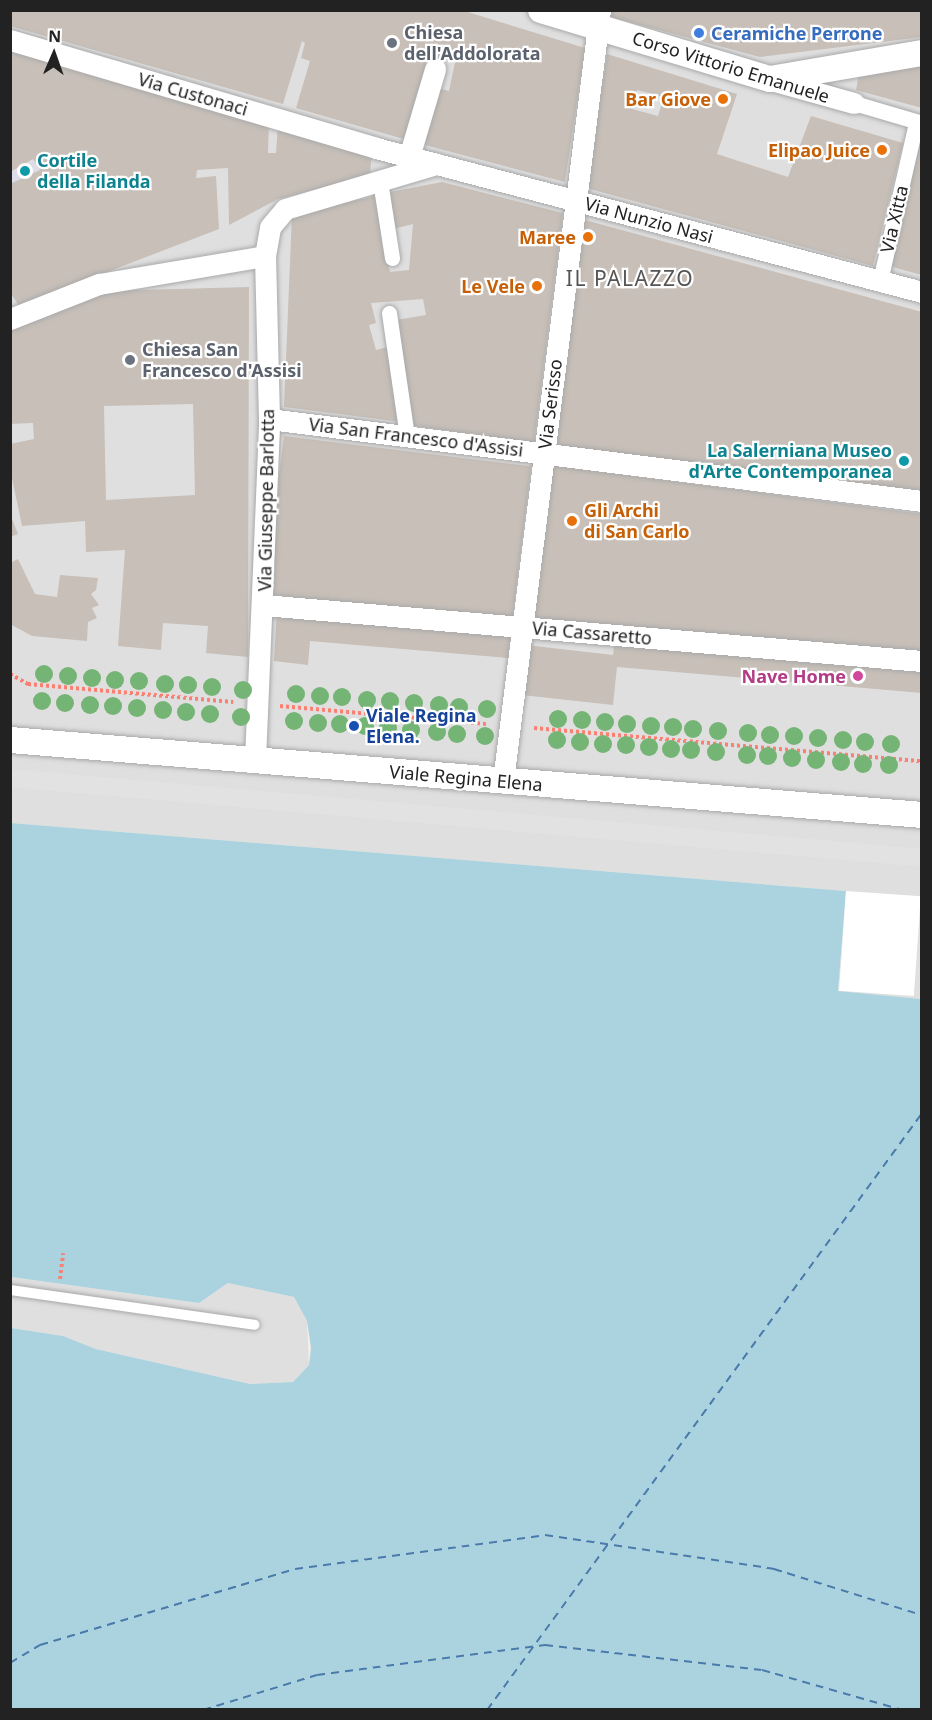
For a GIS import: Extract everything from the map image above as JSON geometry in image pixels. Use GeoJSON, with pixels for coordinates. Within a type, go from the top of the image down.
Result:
{"type":"FeatureCollection","features":[{"type":"Feature","properties":{"kind":"street","name":"Corso Vittorio Emanuele"},"geometry":{"type":"LineString","coordinates":[[541,10],[598,19],[770,79],[919,122]]}},
{"type":"Feature","properties":{"kind":"street","name":"Via Serisso"},"geometry":{"type":"LineString","coordinates":[[503,781],[598,19]]}},
{"type":"Feature","properties":{"kind":"street","name":"Via Custonaci"},"geometry":{"type":"LineString","coordinates":[[10,40],[376,148]]}},
{"type":"Feature","properties":{"kind":"street"},"geometry":{"type":"LineString","coordinates":[[770,79],[921,53]]}},
{"type":"Feature","properties":{"kind":"street"},"geometry":{"type":"LineString","coordinates":[[409,157],[435,69]]}},
{"type":"Feature","properties":{"kind":"street","name":"Via Xitta"},"geometry":{"type":"LineString","coordinates":[[880,281],[919,122]]}},
{"type":"Feature","properties":{"kind":"street","name":"Via Nunzio Nasi"},"geometry":{"type":"LineString","coordinates":[[376,148],[921,292]]}},
{"type":"Feature","properties":{"kind":"street"},"geometry":{"type":"LineString","coordinates":[[393,258],[380,181],[436,164]]}},
{"type":"Feature","properties":{"kind":"street","name":"Via Giuseppe Barlotta"},"geometry":{"type":"LineString","coordinates":[[255,760],[269,419],[264,256],[270,227],[285,209],[380,181]]}},
{"type":"Feature","properties":{"kind":"street"},"geometry":{"type":"LineString","coordinates":[[11,318],[99,284],[264,256]]}},
{"type":"Feature","properties":{"kind":"street"},"geometry":{"type":"LineString","coordinates":[[389,313],[407,436]]}},
{"type":"Feature","properties":{"kind":"street","name":"Via San Francesco d'Assisi"},"geometry":{"type":"LineString","coordinates":[[269,419],[921,501]]}},
{"type":"Feature","properties":{"kind":"street","name":"Via Cassaretto"},"geometry":{"type":"LineString","coordinates":[[263,605],[921,661]]}},
{"type":"Feature","properties":{"kind":"street","name":"Viale Regina Elena"},"geometry":{"type":"LineString","coordinates":[[10,740],[921,815]]}},
{"type":"Feature","properties":{"kind":"lane"},"geometry":{"type":"LineString","coordinates":[[10,1290],[255,1325]]}},
{"type":"Feature","properties":{"kind":"path"},"geometry":{"type":"LineString","coordinates":[[10,674],[28,684],[921,761]]}},
{"type":"Feature","properties":{"kind":"path"},"geometry":{"type":"LineString","coordinates":[[60,1284],[63,1253]]}},
{"type":"Feature","properties":{"kind":"shaded area"},"geometry":{"type":"Polygon","coordinates":[[[10,11],[921,11],[921,999],[838,991],[846,891],[11,823],[10,11]]]}},
{"type":"Feature","properties":{"kind":"shaded area","name":"Cortile della Filanda"},"geometry":{"type":"Polygon","coordinates":[[[33,159],[40,170],[11,184],[11,172],[33,159]]]}},
{"type":"Feature","properties":{"kind":"shaded area"},"geometry":{"type":"Polygon","coordinates":[[[10,769],[921,849],[919,867],[10,787],[10,769]]]}},
{"type":"Feature","properties":{"kind":"shaded area"},"geometry":{"type":"Polygon","coordinates":[[[11,1277],[199,1303],[228,1283],[294,1297],[307,1321],[309,1365],[293,1382],[250,1384],[96,1349],[63,1336],[11,1328],[11,1277]]]}},
{"type":"Feature","properties":{"kind":"water"},"geometry":{"type":"Polygon","coordinates":[[[11,823],[846,891],[838,991],[921,999],[921,1709],[11,1709],[11,1328],[63,1336],[96,1349],[250,1384],[293,1382],[309,1365],[311,1348],[307,1321],[294,1297],[228,1283],[199,1303],[11,1277],[11,823]]]}},
{"type":"Feature","properties":{"kind":"pier"},"geometry":{"type":"Polygon","coordinates":[[[846,891],[921,896],[914,996],[839,991],[846,891]]]}},
{"type":"Feature","properties":{"kind":"building"},"geometry":{"type":"Polygon","coordinates":[[[10,10],[461,10],[585,48],[565,182],[421,144],[435,87],[449,91],[455,62],[440,57],[407,140],[296,108],[310,61],[301,58],[305,43],[302,41],[283,104],[10,26],[10,10]]]}},
{"type":"Feature","properties":{"kind":"building"},"geometry":{"type":"Polygon","coordinates":[[[608,10],[922,10],[922,37],[760,57],[607,16],[608,10]]]}},
{"type":"Feature","properties":{"kind":"building"},"geometry":{"type":"Polygon","coordinates":[[[10,47],[269,121],[268,153],[276,153],[278,124],[372,149],[370,175],[278,199],[229,225],[228,168],[197,170],[196,178],[216,176],[219,229],[19,306],[10,292],[10,184],[40,170],[33,159],[10,172],[10,47]]]}},
{"type":"Feature","properties":{"kind":"building"},"geometry":{"type":"Polygon","coordinates":[[[607,54],[737,94],[717,154],[788,177],[811,116],[903,143],[873,266],[586,188],[607,54]],[[637,90],[632,109],[658,116],[664,97],[637,90]]]}},
{"type":"Feature","properties":{"kind":"building"},"geometry":{"type":"Polygon","coordinates":[[[922,60],[922,108],[856,90],[860,68],[922,60]]]}},
{"type":"Feature","properties":{"kind":"building"},"geometry":{"type":"Polygon","coordinates":[[[916,144],[922,145],[922,275],[889,266],[916,144]]]}},
{"type":"Feature","properties":{"kind":"building"},"geometry":{"type":"Polygon","coordinates":[[[442,182],[563,213],[534,443],[409,425],[396,320],[426,315],[423,299],[371,303],[376,323],[369,325],[376,350],[391,346],[402,422],[284,407],[292,214],[376,196],[390,272],[409,270],[413,224],[393,229],[390,192],[442,182]]]}},
{"type":"Feature","properties":{"kind":"building"},"geometry":{"type":"Polygon","coordinates":[[[585,220],[922,312],[922,491],[554,445],[585,220]]]}},
{"type":"Feature","properties":{"kind":"building"},"geometry":{"type":"Polygon","coordinates":[[[249,287],[248,657],[206,653],[208,626],[163,623],[161,650],[118,646],[125,550],[86,552],[85,521],[22,526],[10,469],[10,444],[34,439],[33,423],[10,424],[10,328],[102,291],[249,287]],[[193,404],[104,406],[106,500],[195,495],[193,404]]]}},
{"type":"Feature","properties":{"kind":"building"},"geometry":{"type":"Polygon","coordinates":[[[284,436],[531,466],[512,624],[265,594],[284,436]]]}},
{"type":"Feature","properties":{"kind":"building"},"geometry":{"type":"Polygon","coordinates":[[[548,465],[922,514],[920,652],[531,620],[548,465]]]}},
{"type":"Feature","properties":{"kind":"building"},"geometry":{"type":"Polygon","coordinates":[[[10,514],[18,534],[10,537],[10,514]]]}},
{"type":"Feature","properties":{"kind":"building"},"geometry":{"type":"Polygon","coordinates":[[[18,559],[35,594],[57,597],[60,575],[98,578],[96,590],[91,594],[99,605],[92,608],[97,618],[88,622],[87,641],[32,636],[10,624],[10,563],[18,559]]]}},
{"type":"Feature","properties":{"kind":"building"},"geometry":{"type":"Polygon","coordinates":[[[277,609],[511,632],[508,658],[310,641],[308,665],[274,661],[277,609]]]}},
{"type":"Feature","properties":{"kind":"building"},"geometry":{"type":"Polygon","coordinates":[[[615,640],[922,665],[922,693],[617,667],[613,705],[522,695],[526,645],[613,655],[615,640]]]}},
{"type":"Feature","properties":{"kind":"ferry route"},"geometry":{"type":"LineString","coordinates":[[487,1710],[922,1113]]}},
{"type":"Feature","properties":{"kind":"ferry route"},"geometry":{"type":"LineString","coordinates":[[10,1663],[40,1645],[295,1569],[545,1535],[774,1569],[922,1615]]}},
{"type":"Feature","properties":{"kind":"ferry route"},"geometry":{"type":"LineString","coordinates":[[203,1710],[317,1675],[545,1645],[762,1670],[902,1710]]}},
{"type":"Feature","properties":{"kind":"place","name":"Ceramiche Perrone"},"geometry":{"type":"Point","coordinates":[699,33]}},
{"type":"Feature","properties":{"kind":"place","name":"Chiesa dell'Addolorata"},"geometry":{"type":"Point","coordinates":[392,43]}},
{"type":"Feature","properties":{"kind":"place","name":"Bar Giove"},"geometry":{"type":"Point","coordinates":[723,99]}},
{"type":"Feature","properties":{"kind":"place","name":"Elipao Juice"},"geometry":{"type":"Point","coordinates":[882,150]}},
{"type":"Feature","properties":{"kind":"place","name":"Cortile della Filanda"},"geometry":{"type":"Point","coordinates":[25,171]}},
{"type":"Feature","properties":{"kind":"place","name":"Maree"},"geometry":{"type":"Point","coordinates":[588,237]}},
{"type":"Feature","properties":{"kind":"place","name":"Le Vele"},"geometry":{"type":"Point","coordinates":[537,286]}},
{"type":"Feature","properties":{"kind":"place","name":"Chiesa San Francesco d'Assisi"},"geometry":{"type":"Point","coordinates":[130,360]}},
{"type":"Feature","properties":{"kind":"place","name":"La Salerniana Museo d'Arte Contemporanea"},"geometry":{"type":"Point","coordinates":[904,461]}},
{"type":"Feature","properties":{"kind":"place","name":"Gli Archi di San Carlo"},"geometry":{"type":"Point","coordinates":[572,521]}},
{"type":"Feature","properties":{"kind":"place","name":"Nave Home"},"geometry":{"type":"Point","coordinates":[858,676]}},
{"type":"Feature","properties":{"kind":"place","name":"Viale Regina Elena."},"geometry":{"type":"Point","coordinates":[354,726]}},
{"type":"Feature","properties":{"kind":"district","name":"IL PALAZZO"},"geometry":{"type":"Point","coordinates":[630,278]}}]}
